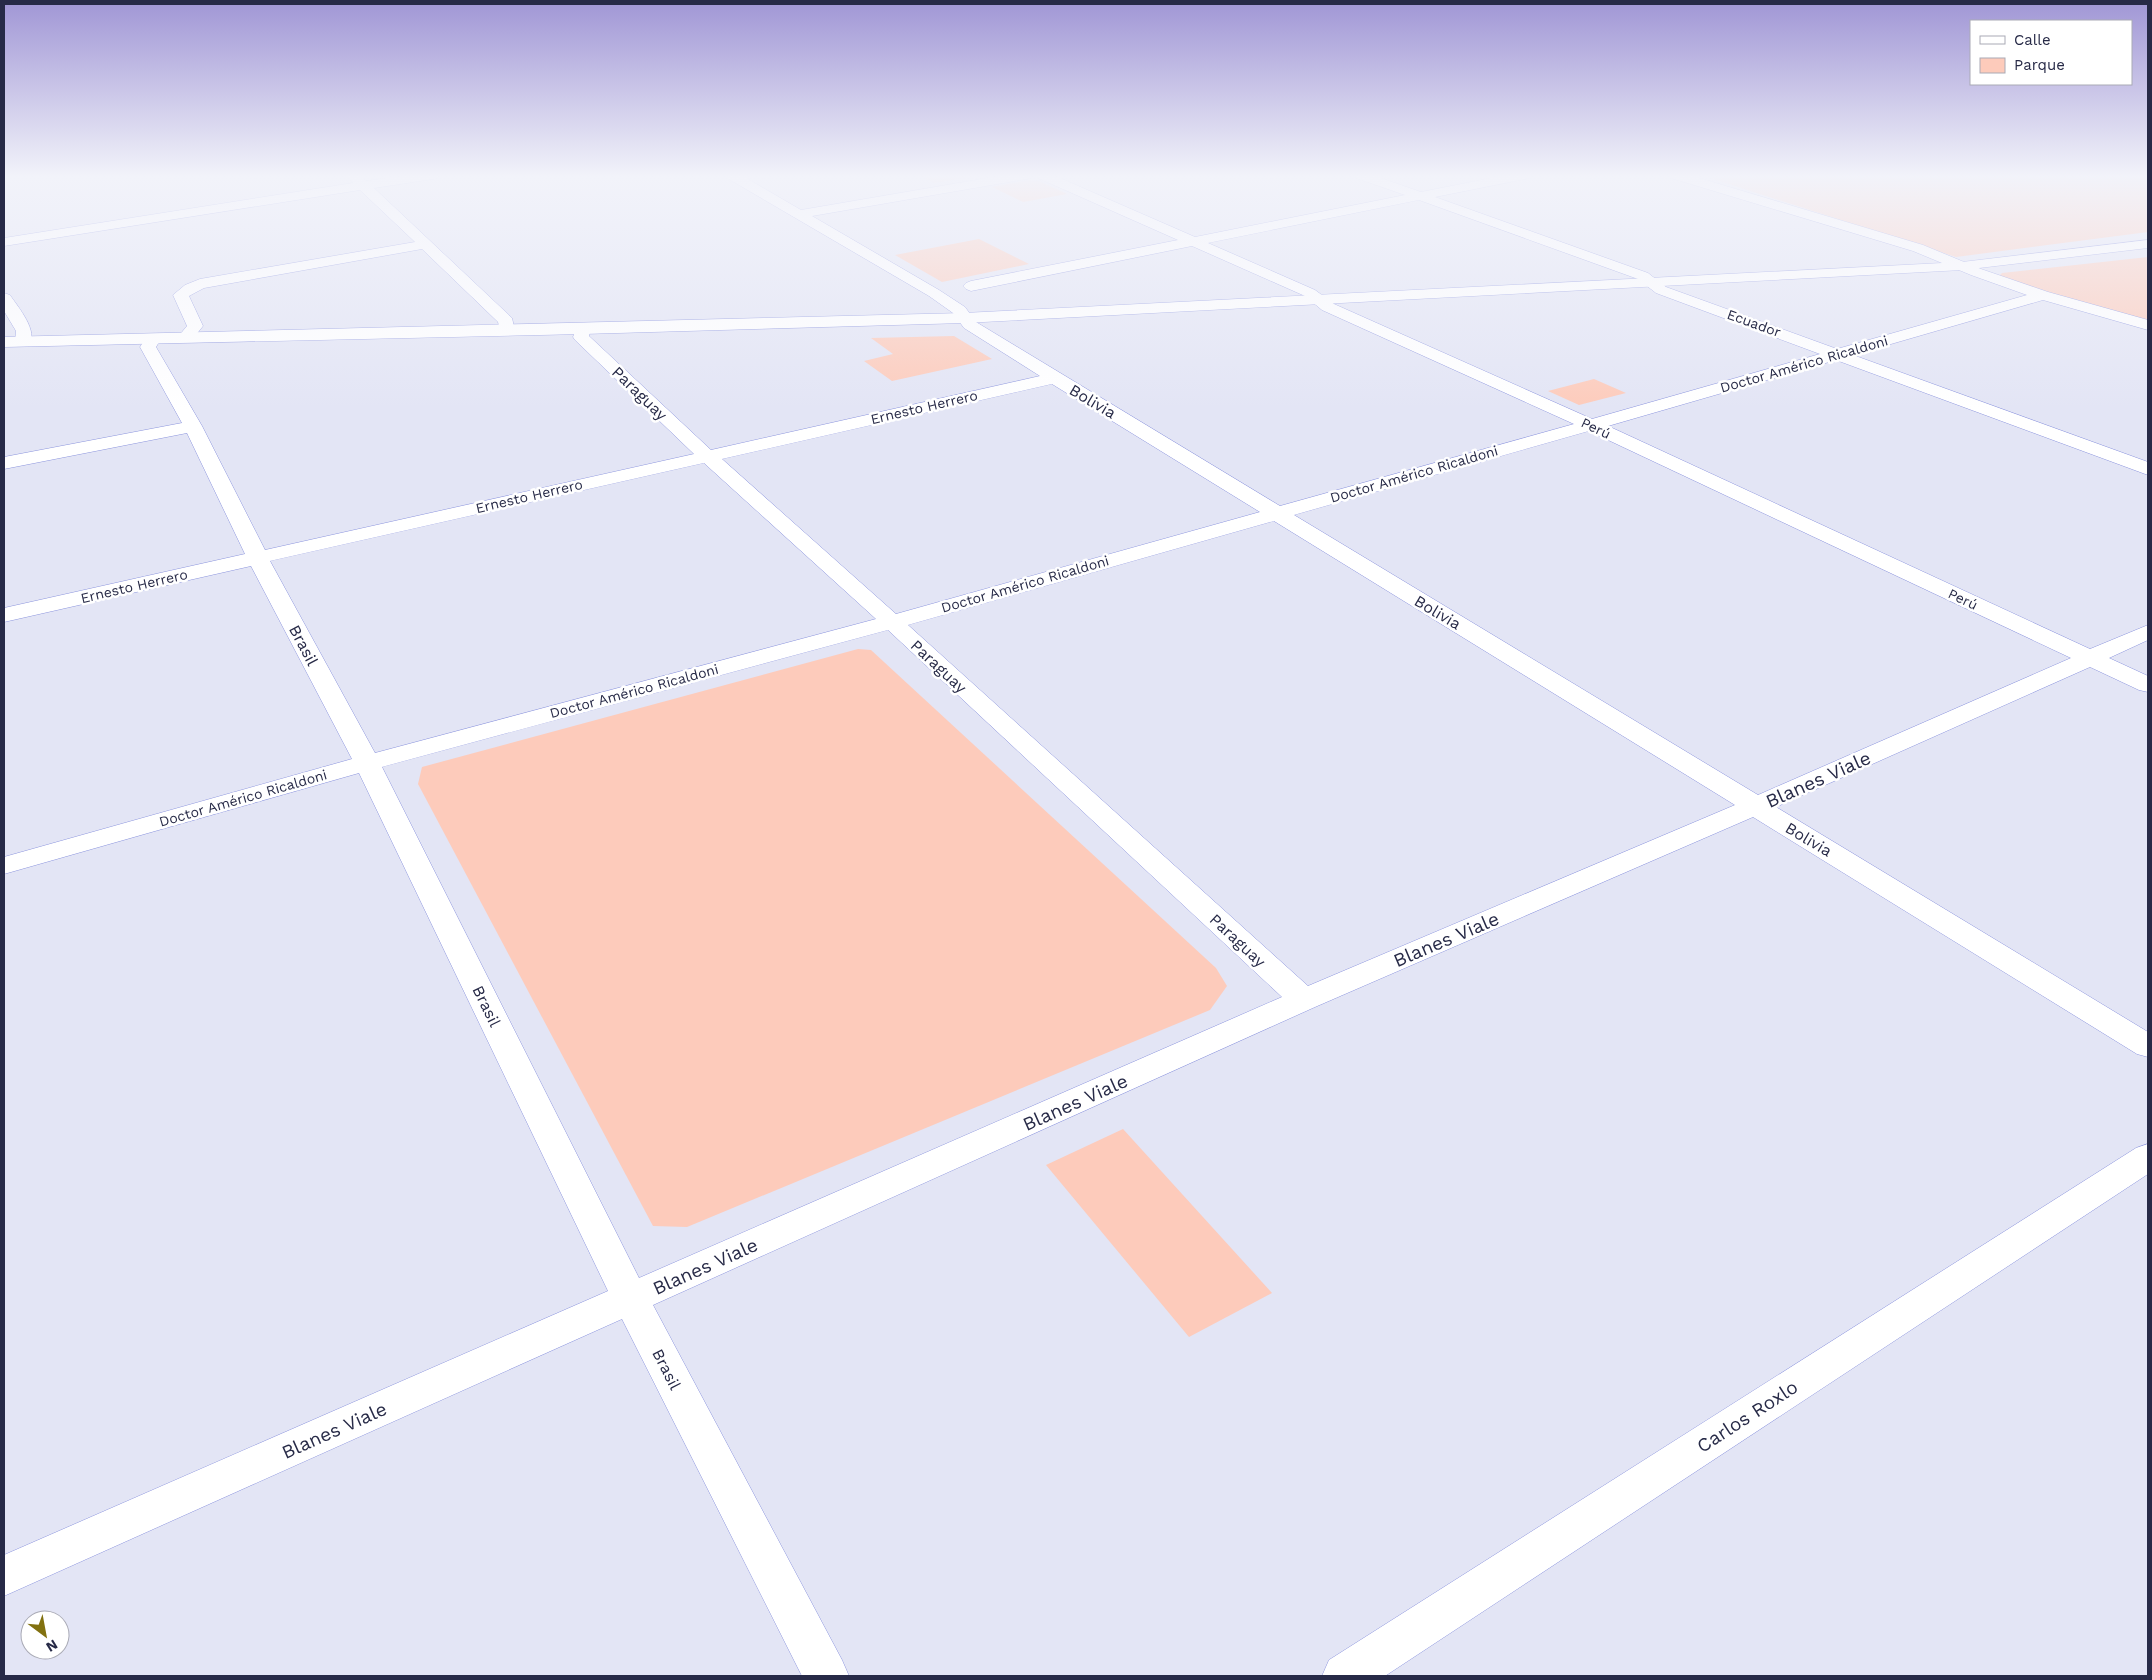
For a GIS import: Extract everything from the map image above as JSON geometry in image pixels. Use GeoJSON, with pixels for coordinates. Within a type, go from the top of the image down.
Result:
{"type":"FeatureCollection","features":[{"type":"Feature","properties":{"kind":"street"},"geometry":{"type":"LineString","coordinates":[[185,338],[194,326],[181,295],[190,288],[200,284],[371,253]]}},
{"type":"Feature","properties":{"kind":"street"},"geometry":{"type":"LineString","coordinates":[[434,253],[506,321],[507,331]]}},
{"type":"Feature","properties":{"kind":"street","name":"Bolivia"},"geometry":{"type":"LineString","coordinates":[[867,253],[934,293],[959,310],[970,325],[1054,378],[2148,1046]]}},
{"type":"Feature","properties":{"kind":"street"},"geometry":{"type":"LineString","coordinates":[[971,286],[1135,253]]}},
{"type":"Feature","properties":{"kind":"street","name":"Perú"},"geometry":{"type":"LineString","coordinates":[[1218,253],[1310,293],[1328,307],[1591,425],[2148,684]]}},
{"type":"Feature","properties":{"kind":"street","name":"Ecuador"},"geometry":{"type":"LineString","coordinates":[[1581,253],[1643,276],[1661,290],[2148,469]]}},
{"type":"Feature","properties":{"kind":"street"},"geometry":{"type":"LineString","coordinates":[[1931,253],[2043,295],[2148,325]]}},
{"type":"Feature","properties":{"kind":"street"},"geometry":{"type":"LineString","coordinates":[[4,342],[583,330],[964,318],[1962,266],[2069,253]]}},
{"type":"Feature","properties":{"kind":"street","name":"Doctor Américo Ricaldoni"},"geometry":{"type":"LineString","coordinates":[[4,866],[367,763],[892,622],[1591,425],[2043,295]]}},
{"type":"Feature","properties":{"kind":"street"},"geometry":{"type":"LineString","coordinates":[[4,298],[24,331],[23,342]]}},
{"type":"Feature","properties":{"kind":"street","name":"Paraguay"},"geometry":{"type":"LineString","coordinates":[[583,330],[581,337],[706,455],[892,622],[1304,1000]]}},
{"type":"Feature","properties":{"kind":"street","name":"Brasil"},"geometry":{"type":"LineString","coordinates":[[153,338],[148,347],[193,426],[258,558],[367,763],[631,1299],[826,1676]]}},
{"type":"Feature","properties":{"kind":"street","name":"Ernesto Herrero"},"geometry":{"type":"LineString","coordinates":[[4,614],[1054,378]]}},
{"type":"Feature","properties":{"kind":"street"},"geometry":{"type":"LineString","coordinates":[[4,463],[193,426]]}},
{"type":"Feature","properties":{"kind":"street","name":"Blanes Viale"},"geometry":{"type":"LineString","coordinates":[[4,1576],[1304,1000],[1756,806],[2148,632]]}},
{"type":"Feature","properties":{"kind":"street","name":"Carlos Roxlo"},"geometry":{"type":"LineString","coordinates":[[1345,1676],[2148,1157]]}},
{"type":"Feature","properties":{"kind":"green space"},"geometry":{"type":"Polygon","coordinates":[[[1008,253],[1029,264],[942,282],[895,255],[1008,253]]]}},
{"type":"Feature","properties":{"kind":"green space"},"geometry":{"type":"Polygon","coordinates":[[[1945,253],[1984,253],[1956,257],[1945,253]]]}},
{"type":"Feature","properties":{"kind":"green space"},"geometry":{"type":"Polygon","coordinates":[[[2148,257],[2148,320],[2030,287],[1999,276],[2002,273],[2148,257]]]}},
{"type":"Feature","properties":{"kind":"green space"},"geometry":{"type":"Polygon","coordinates":[[[954,336],[992,359],[892,381],[864,361],[893,354],[871,338],[954,336]]]}},
{"type":"Feature","properties":{"kind":"green space"},"geometry":{"type":"Polygon","coordinates":[[[1594,379],[1626,393],[1579,405],[1548,391],[1594,379]]]}},
{"type":"Feature","properties":{"kind":"green space"},"geometry":{"type":"Polygon","coordinates":[[[858,649],[871,650],[1216,968],[1227,986],[1210,1010],[687,1227],[653,1226],[418,784],[422,767],[858,649]]]}},
{"type":"Feature","properties":{"kind":"green space"},"geometry":{"type":"Polygon","coordinates":[[[1123,1129],[1272,1293],[1189,1337],[1046,1165],[1123,1129]]]}}]}
